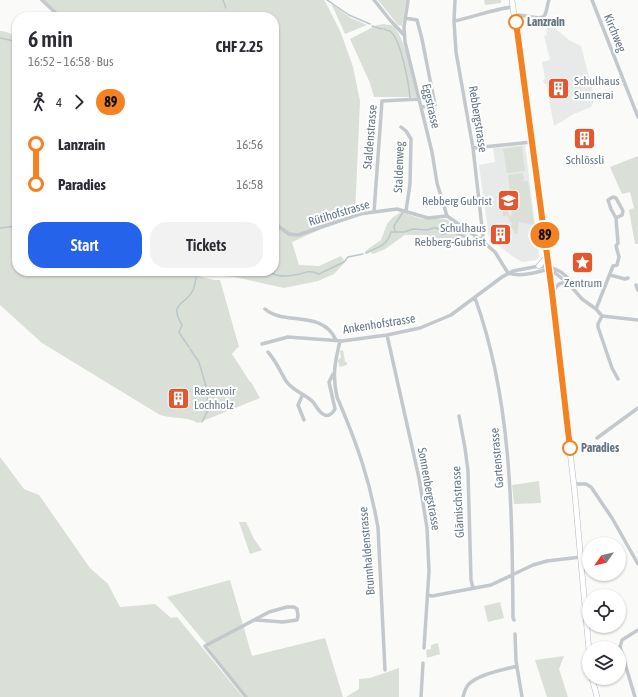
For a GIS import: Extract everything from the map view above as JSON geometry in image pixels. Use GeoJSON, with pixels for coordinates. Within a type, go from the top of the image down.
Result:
{"type":"FeatureCollection","features":[{"type":"Feature","properties":{"kind":"main road"},"geometry":{"type":"LineString","coordinates":[[512,0],[548,255],[574,484],[588,641]]}},
{"type":"Feature","properties":{"kind":"main road"},"geometry":{"type":"LineString","coordinates":[[539,266],[548,255]]}},
{"type":"Feature","properties":{"kind":"main road"},"geometry":{"type":"LineString","coordinates":[[594,685],[597,697]]}},
{"type":"Feature","properties":{"kind":"street"},"geometry":{"type":"LineString","coordinates":[[42,0],[55,12]]}},
{"type":"Feature","properties":{"kind":"street"},"geometry":{"type":"LineString","coordinates":[[374,0],[404,35]]}},
{"type":"Feature","properties":{"kind":"street","name":"Eggstrasse"},"geometry":{"type":"LineString","coordinates":[[408,0],[404,35],[422,107],[437,183],[447,216]]}},
{"type":"Feature","properties":{"kind":"street","name":"Rebbergstrasse"},"geometry":{"type":"LineString","coordinates":[[455,0],[454,21],[456,52],[473,148],[483,236],[481,240]]}},
{"type":"Feature","properties":{"kind":"street"},"geometry":{"type":"LineString","coordinates":[[514,15],[521,14],[541,18],[546,14],[549,0]]}},
{"type":"Feature","properties":{"kind":"street","name":"Kirchweg"},"geometry":{"type":"LineString","coordinates":[[592,0],[638,117]]}},
{"type":"Feature","properties":{"kind":"street"},"geometry":{"type":"LineString","coordinates":[[454,21],[474,17],[495,9],[513,7]]}},
{"type":"Feature","properties":{"kind":"street"},"geometry":{"type":"LineString","coordinates":[[405,18],[417,20],[435,105],[422,107]]}},
{"type":"Feature","properties":{"kind":"street","name":"Staldenstrasse"},"geometry":{"type":"LineString","coordinates":[[374,212],[382,101],[420,99]]}},
{"type":"Feature","properties":{"kind":"street","name":"Staldenweg"},"geometry":{"type":"LineString","coordinates":[[401,127],[406,131],[411,139],[410,184],[406,211]]}},
{"type":"Feature","properties":{"kind":"street"},"geometry":{"type":"LineString","coordinates":[[473,148],[532,142]]}},
{"type":"Feature","properties":{"kind":"street"},"geometry":{"type":"LineString","coordinates":[[596,309],[613,266],[617,265],[619,257],[616,246],[618,243],[616,218],[608,200],[613,197],[616,198],[623,211],[622,215],[616,218]]}},
{"type":"Feature","properties":{"kind":"street","name":"Rütihofstrasse"},"geometry":{"type":"LineString","coordinates":[[279,227],[289,234],[298,235],[360,214],[392,209],[406,211],[428,218],[447,216]]}},
{"type":"Feature","properties":{"kind":"street"},"geometry":{"type":"LineString","coordinates":[[447,216],[495,252],[508,273],[514,275],[540,272],[549,268]]}},
{"type":"Feature","properties":{"kind":"street"},"geometry":{"type":"LineString","coordinates":[[508,273],[539,266],[549,268],[568,283],[582,299],[596,309],[602,316],[638,320]]}},
{"type":"Feature","properties":{"kind":"street","name":"Ankenhofstrasse"},"geometry":{"type":"LineString","coordinates":[[262,344],[288,337],[338,340],[388,335],[410,331],[434,323],[451,315],[508,273]]}},
{"type":"Feature","properties":{"kind":"street"},"geometry":{"type":"LineString","coordinates":[[610,275],[625,279],[628,278]]}},
{"type":"Feature","properties":{"kind":"street"},"geometry":{"type":"LineString","coordinates":[[552,292],[559,284],[568,283]]}},
{"type":"Feature","properties":{"kind":"street"},"geometry":{"type":"LineString","coordinates":[[636,285],[638,290]]}},
{"type":"Feature","properties":{"kind":"street","name":"Gartenstrasse"},"geometry":{"type":"LineString","coordinates":[[475,298],[486,334],[503,413],[510,490],[514,620]]}},
{"type":"Feature","properties":{"kind":"street"},"geometry":{"type":"LineString","coordinates":[[265,309],[270,314],[312,320],[330,331],[338,340]]}},
{"type":"Feature","properties":{"kind":"street"},"geometry":{"type":"LineString","coordinates":[[602,316],[598,327],[612,368],[618,379]]}},
{"type":"Feature","properties":{"kind":"street","name":"Sonnenbergstrasse"},"geometry":{"type":"LineString","coordinates":[[388,335],[426,515],[428,541],[428,594],[424,648]]}},
{"type":"Feature","properties":{"kind":"street","name":"Brunnhaldenstrasse"},"geometry":{"type":"LineString","coordinates":[[338,340],[333,374],[337,397],[364,465],[378,528],[386,670]]}},
{"type":"Feature","properties":{"kind":"street"},"geometry":{"type":"LineString","coordinates":[[268,352],[274,358],[286,381],[302,396],[312,402],[322,414],[330,415],[335,409],[329,382],[333,374]]}},
{"type":"Feature","properties":{"kind":"street"},"geometry":{"type":"LineString","coordinates":[[302,396],[298,405],[304,420]]}},
{"type":"Feature","properties":{"kind":"street"},"geometry":{"type":"LineString","coordinates":[[597,438],[638,408]]}},
{"type":"Feature","properties":{"kind":"street","name":"Glärnischstrasse"},"geometry":{"type":"LineString","coordinates":[[459,416],[468,470],[471,580],[473,588]]}},
{"type":"Feature","properties":{"kind":"street"},"geometry":{"type":"LineString","coordinates":[[574,484],[586,484],[591,487],[609,513],[638,564]]}},
{"type":"Feature","properties":{"kind":"street"},"geometry":{"type":"LineString","coordinates":[[428,594],[432,596],[491,585],[533,565],[547,561],[581,557]]}},
{"type":"Feature","properties":{"kind":"street"},"geometry":{"type":"LineString","coordinates":[[246,697],[205,646],[269,612],[287,607],[294,607],[297,609],[297,620],[290,622],[256,620]]}},
{"type":"Feature","properties":{"kind":"street"},"geometry":{"type":"LineString","coordinates":[[636,697],[620,653],[620,647],[622,640],[638,630]]}},
{"type":"Feature","properties":{"kind":"street"},"geometry":{"type":"LineString","coordinates":[[515,634],[517,666],[522,697]]}},
{"type":"Feature","properties":{"kind":"street"},"geometry":{"type":"LineString","coordinates":[[421,697],[424,663]]}},
{"type":"Feature","properties":{"kind":"street"},"geometry":{"type":"LineString","coordinates":[[464,697],[468,684],[477,679],[517,666]]}},
{"type":"Feature","properties":{"kind":"shaded area"},"geometry":{"type":"Polygon","coordinates":[[[44,0],[324,0],[341,33],[353,67],[360,101],[355,214],[292,242],[299,265],[319,266],[341,256],[345,262],[334,274],[318,281],[284,288],[235,277],[223,276],[279,276],[279,12],[57,12],[44,0]]]}},
{"type":"Feature","properties":{"kind":"shaded area"},"geometry":{"type":"Polygon","coordinates":[[[378,0],[406,0],[402,26],[398,25],[378,0]]]}},
{"type":"Feature","properties":{"kind":"shaded area"},"geometry":{"type":"Polygon","coordinates":[[[484,0],[501,0],[501,3],[485,5],[484,0]]]}},
{"type":"Feature","properties":{"kind":"shaded area"},"geometry":{"type":"Polygon","coordinates":[[[331,3],[351,18],[367,25],[345,34],[331,3]]]}},
{"type":"Feature","properties":{"kind":"shaded area"},"geometry":{"type":"Polygon","coordinates":[[[384,24],[393,26],[402,40],[417,97],[374,97],[370,83],[350,39],[377,25],[384,24]]]}},
{"type":"Feature","properties":{"kind":"shaded area"},"geometry":{"type":"Polygon","coordinates":[[[550,24],[569,40],[581,46],[595,100],[591,107],[574,114],[554,126],[546,84],[544,84],[543,80],[545,78],[542,62],[550,60],[544,36],[547,35],[546,25],[550,24]]]}},
{"type":"Feature","properties":{"kind":"shaded area"},"geometry":{"type":"Polygon","coordinates":[[[0,31],[12,34],[12,276],[198,276],[220,280],[239,347],[232,354],[260,398],[198,423],[189,419],[160,415],[42,343],[0,305],[0,31]]]}},
{"type":"Feature","properties":{"kind":"shaded area","name":"Rebberg Gubrist"},"geometry":{"type":"Polygon","coordinates":[[[525,145],[539,256],[537,260],[522,262],[489,238],[479,165],[495,162],[493,148],[525,145]]]}},
{"type":"Feature","properties":{"kind":"shaded area"},"geometry":{"type":"Polygon","coordinates":[[[522,146],[525,171],[507,173],[503,149],[522,146]]]}},
{"type":"Feature","properties":{"kind":"shaded area"},"geometry":{"type":"Polygon","coordinates":[[[638,156],[638,244],[635,244],[629,210],[634,208],[630,192],[622,194],[610,167],[638,156]]]}},
{"type":"Feature","properties":{"kind":"shaded area"},"geometry":{"type":"Polygon","coordinates":[[[523,173],[524,180],[521,181],[528,181],[534,225],[519,222],[517,234],[515,234],[511,226],[512,223],[507,215],[503,217],[503,205],[507,203],[509,216],[512,215],[508,175],[523,173]]]}},
{"type":"Feature","properties":{"kind":"shaded area"},"geometry":{"type":"Polygon","coordinates":[[[401,212],[422,219],[445,219],[452,222],[461,228],[460,230],[469,237],[469,243],[452,239],[441,240],[428,235],[405,235],[385,249],[373,254],[370,252],[366,254],[365,252],[368,249],[381,240],[387,224],[393,217],[401,212]]]}},
{"type":"Feature","properties":{"kind":"shaded area"},"geometry":{"type":"Polygon","coordinates":[[[343,350],[347,365],[340,367],[338,360],[341,357],[340,351],[343,350]]]}},
{"type":"Feature","properties":{"kind":"shaded area"},"geometry":{"type":"Polygon","coordinates":[[[0,457],[24,489],[39,495],[90,568],[108,584],[120,607],[155,604],[171,618],[177,617],[243,697],[0,697],[0,457]]]}},
{"type":"Feature","properties":{"kind":"shaded area"},"geometry":{"type":"Polygon","coordinates":[[[539,481],[541,503],[514,504],[512,485],[539,481]]]}},
{"type":"Feature","properties":{"kind":"shaded area"},"geometry":{"type":"Polygon","coordinates":[[[239,522],[246,522],[254,539],[262,550],[250,554],[239,522]]]}},
{"type":"Feature","properties":{"kind":"shaded area"},"geometry":{"type":"Polygon","coordinates":[[[230,580],[252,656],[325,638],[343,697],[247,697],[207,645],[167,597],[230,580]]]}},
{"type":"Feature","properties":{"kind":"shaded area"},"geometry":{"type":"Polygon","coordinates":[[[500,602],[504,618],[488,622],[484,606],[500,602]]]}},
{"type":"Feature","properties":{"kind":"shaded area"},"geometry":{"type":"Polygon","coordinates":[[[438,643],[440,654],[427,658],[426,650],[431,649],[431,645],[438,643]]]}},
{"type":"Feature","properties":{"kind":"shaded area"},"geometry":{"type":"Polygon","coordinates":[[[564,656],[559,669],[568,697],[547,697],[535,660],[564,656]]]}},
{"type":"Feature","properties":{"kind":"shaded area"},"geometry":{"type":"Polygon","coordinates":[[[399,668],[399,697],[346,697],[359,689],[359,679],[370,678],[399,668]]]}},
{"type":"Feature","properties":{"kind":"waterway"},"geometry":{"type":"LineString","coordinates":[[223,0],[226,8]]}},
{"type":"Feature","properties":{"kind":"waterway"},"geometry":{"type":"LineString","coordinates":[[327,0],[349,15],[370,24]]}},
{"type":"Feature","properties":{"kind":"waterway"},"geometry":{"type":"LineString","coordinates":[[372,26],[382,29]]}},
{"type":"Feature","properties":{"kind":"waterway"},"geometry":{"type":"LineString","coordinates":[[384,29],[390,31],[398,43],[406,73],[410,98]]}},
{"type":"Feature","properties":{"kind":"waterway"},"geometry":{"type":"LineString","coordinates":[[0,38],[12,41]]}},
{"type":"Feature","properties":{"kind":"waterway"},"geometry":{"type":"LineString","coordinates":[[395,231],[394,226],[403,212]]}},
{"type":"Feature","properties":{"kind":"waterway"},"geometry":{"type":"LineString","coordinates":[[0,228],[12,227]]}},
{"type":"Feature","properties":{"kind":"waterway"},"geometry":{"type":"LineString","coordinates":[[366,253],[384,243],[391,232],[437,228],[442,234],[452,232],[469,238]]}},
{"type":"Feature","properties":{"kind":"waterway"},"geometry":{"type":"LineString","coordinates":[[279,275],[291,276],[309,272],[319,274],[344,262],[348,257],[363,254]]}},
{"type":"Feature","properties":{"kind":"waterway"},"geometry":{"type":"LineString","coordinates":[[189,347],[179,332],[182,325],[178,317],[177,308],[190,295],[195,286],[196,278]]}},
{"type":"Feature","properties":{"kind":"waterway"},"geometry":{"type":"LineString","coordinates":[[190,349],[199,362],[206,386]]}},
{"type":"Feature","properties":{"kind":"waterway"},"geometry":{"type":"LineString","coordinates":[[202,422],[208,410],[207,391]]}},
{"type":"Feature","properties":{"kind":"bus line","name":"89"},"geometry":{"type":"LineString","coordinates":[[516,22],[552,292],[570,448]]}},
{"type":"Feature","properties":{"kind":"place","name":"Lanzrain"},"geometry":{"type":"Point","coordinates":[516,22]}},
{"type":"Feature","properties":{"kind":"place","name":"Schulhaus Sunnerai"},"geometry":{"type":"Point","coordinates":[559,88]}},
{"type":"Feature","properties":{"kind":"place","name":"Schlössli"},"geometry":{"type":"Point","coordinates":[585,139]}},
{"type":"Feature","properties":{"kind":"place","name":"Rebberg Gubrist"},"geometry":{"type":"Point","coordinates":[508,201]}},
{"type":"Feature","properties":{"kind":"place","name":"Schulhaus Rebberg-Gubrist"},"geometry":{"type":"Point","coordinates":[501,235]}},
{"type":"Feature","properties":{"kind":"place","name":"Zentrum"},"geometry":{"type":"Point","coordinates":[583,262]}},
{"type":"Feature","properties":{"kind":"place","name":"Reservoir Lochholz"},"geometry":{"type":"Point","coordinates":[179,398]}},
{"type":"Feature","properties":{"kind":"place","name":"Paradies"},"geometry":{"type":"Point","coordinates":[570,448]}}]}
